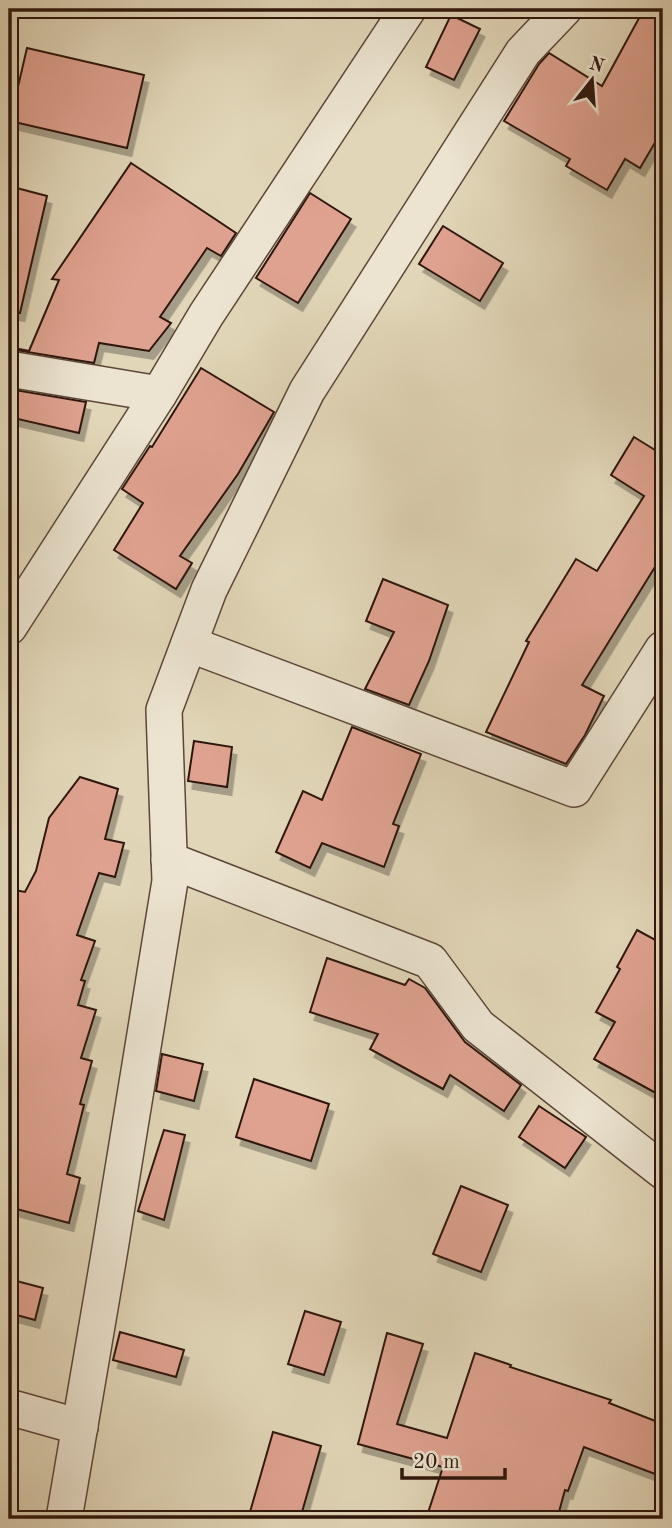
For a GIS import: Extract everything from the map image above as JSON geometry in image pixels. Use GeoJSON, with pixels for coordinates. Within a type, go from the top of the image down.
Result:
{"type":"FeatureCollection","features":[{"type":"Feature","properties":{"kind":"street"},"geometry":{"type":"LineString","coordinates":[[9,627],[159,394],[206,315],[408,9]]}},
{"type":"Feature","properties":{"kind":"street"},"geometry":{"type":"LineString","coordinates":[[64,1519],[167,894],[169,860],[164,710],[209,590],[307,391],[523,52],[564,9]]}},
{"type":"Feature","properties":{"kind":"street"},"geometry":{"type":"LineString","coordinates":[[9,369],[159,394]]}},
{"type":"Feature","properties":{"kind":"street"},"geometry":{"type":"LineString","coordinates":[[189,644],[574,789],[663,649]]}},
{"type":"Feature","properties":{"kind":"street"},"geometry":{"type":"LineString","coordinates":[[169,860],[430,961],[478,1026],[663,1171]]}},
{"type":"Feature","properties":{"kind":"street"},"geometry":{"type":"LineString","coordinates":[[9,1407],[80,1427]]}},
{"type":"Feature","properties":{"kind":"building"},"geometry":{"type":"Polygon","coordinates":[[[644,9],[663,9],[663,129],[640,168],[625,159],[607,190],[566,166],[570,159],[504,121],[539,64],[549,53],[602,86],[644,9]]]}},
{"type":"Feature","properties":{"kind":"building"},"geometry":{"type":"Polygon","coordinates":[[[451,15],[480,29],[454,80],[426,67],[451,15]]]}},
{"type":"Feature","properties":{"kind":"building"},"geometry":{"type":"Polygon","coordinates":[[[27,48],[144,75],[127,148],[10,121],[27,48]]]}},
{"type":"Feature","properties":{"kind":"building"},"geometry":{"type":"Polygon","coordinates":[[[131,163],[236,233],[221,256],[207,248],[160,317],[171,323],[149,351],[99,343],[94,363],[9,349],[29,351],[59,280],[52,279],[131,163]]]}},
{"type":"Feature","properties":{"kind":"building"},"geometry":{"type":"Polygon","coordinates":[[[9,186],[47,196],[20,313],[9,311],[9,186]]]}},
{"type":"Feature","properties":{"kind":"building"},"geometry":{"type":"Polygon","coordinates":[[[310,193],[351,219],[298,303],[256,278],[310,193]]]}},
{"type":"Feature","properties":{"kind":"building"},"geometry":{"type":"Polygon","coordinates":[[[443,226],[503,263],[480,301],[419,264],[443,226]]]}},
{"type":"Feature","properties":{"kind":"building"},"geometry":{"type":"Polygon","coordinates":[[[201,368],[274,412],[238,474],[180,556],[192,563],[176,589],[114,550],[143,503],[122,489],[150,446],[152,447],[201,368]]]}},
{"type":"Feature","properties":{"kind":"building"},"geometry":{"type":"Polygon","coordinates":[[[9,389],[86,402],[79,433],[9,417],[9,389]]]}},
{"type":"Feature","properties":{"kind":"building"},"geometry":{"type":"Polygon","coordinates":[[[634,437],[663,455],[663,554],[582,685],[604,696],[585,735],[566,764],[486,732],[529,642],[526,641],[576,559],[597,571],[644,496],[611,475],[634,437]]]}},
{"type":"Feature","properties":{"kind":"building"},"geometry":{"type":"Polygon","coordinates":[[[383,579],[448,605],[429,661],[409,705],[365,689],[394,632],[366,621],[383,579]]]}},
{"type":"Feature","properties":{"kind":"building"},"geometry":{"type":"Polygon","coordinates":[[[352,727],[421,754],[393,824],[399,826],[384,867],[322,843],[310,868],[276,852],[303,791],[322,800],[352,727]]]}},
{"type":"Feature","properties":{"kind":"building"},"geometry":{"type":"Polygon","coordinates":[[[194,741],[232,747],[227,787],[188,781],[194,741]]]}},
{"type":"Feature","properties":{"kind":"building"},"geometry":{"type":"Polygon","coordinates":[[[80,777],[118,789],[105,839],[124,843],[115,877],[99,873],[77,935],[95,941],[81,980],[85,981],[78,1005],[96,1010],[81,1058],[92,1061],[80,1104],[84,1105],[67,1174],[80,1178],[69,1223],[9,1207],[9,889],[25,892],[36,871],[49,818],[80,777]]]}},
{"type":"Feature","properties":{"kind":"building"},"geometry":{"type":"Polygon","coordinates":[[[637,930],[663,944],[663,1097],[594,1059],[615,1022],[596,1012],[620,969],[617,967],[637,930]]]}},
{"type":"Feature","properties":{"kind":"building"},"geometry":{"type":"Polygon","coordinates":[[[327,958],[405,985],[409,979],[425,988],[465,1042],[521,1085],[504,1111],[450,1075],[443,1089],[370,1049],[378,1034],[310,1012],[327,958]]]}},
{"type":"Feature","properties":{"kind":"building"},"geometry":{"type":"Polygon","coordinates":[[[162,1054],[203,1064],[194,1101],[156,1091],[162,1054]]]}},
{"type":"Feature","properties":{"kind":"building"},"geometry":{"type":"Polygon","coordinates":[[[254,1079],[329,1104],[311,1161],[236,1137],[254,1079]]]}},
{"type":"Feature","properties":{"kind":"building"},"geometry":{"type":"Polygon","coordinates":[[[539,1106],[586,1137],[565,1168],[519,1137],[539,1106]]]}},
{"type":"Feature","properties":{"kind":"building"},"geometry":{"type":"Polygon","coordinates":[[[164,1130],[185,1135],[164,1220],[138,1211],[164,1130]]]}},
{"type":"Feature","properties":{"kind":"building"},"geometry":{"type":"Polygon","coordinates":[[[461,1186],[508,1205],[481,1272],[433,1254],[461,1186]]]}},
{"type":"Feature","properties":{"kind":"building"},"geometry":{"type":"Polygon","coordinates":[[[9,1279],[43,1288],[35,1320],[9,1313],[9,1279]]]}},
{"type":"Feature","properties":{"kind":"building"},"geometry":{"type":"Polygon","coordinates":[[[305,1311],[341,1322],[324,1375],[288,1364],[305,1311]]]}},
{"type":"Feature","properties":{"kind":"building"},"geometry":{"type":"Polygon","coordinates":[[[120,1332],[184,1350],[176,1377],[113,1360],[120,1332]]]}},
{"type":"Feature","properties":{"kind":"building"},"geometry":{"type":"Polygon","coordinates":[[[387,1333],[423,1344],[397,1424],[447,1438],[475,1353],[611,1400],[609,1403],[663,1424],[663,1477],[584,1447],[568,1491],[565,1490],[557,1519],[426,1519],[443,1467],[358,1444],[387,1333]]]}},
{"type":"Feature","properties":{"kind":"building"},"geometry":{"type":"Polygon","coordinates":[[[273,1432],[321,1446],[300,1519],[248,1519],[273,1432]]]}}]}
